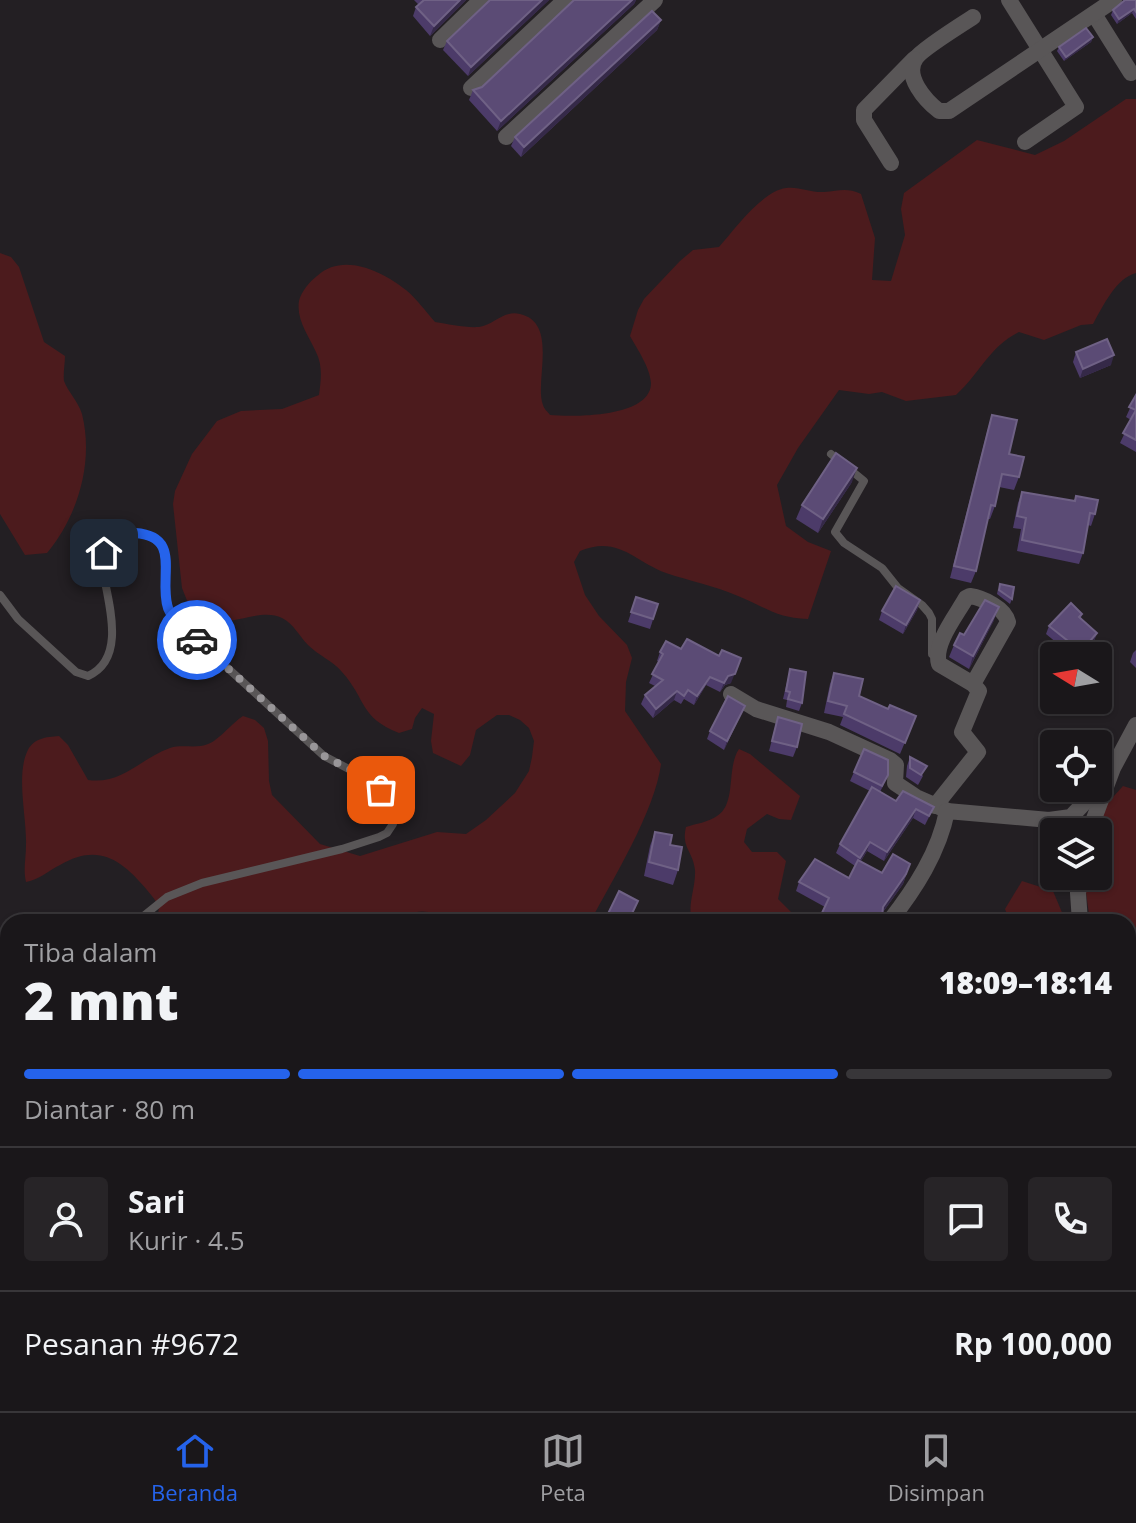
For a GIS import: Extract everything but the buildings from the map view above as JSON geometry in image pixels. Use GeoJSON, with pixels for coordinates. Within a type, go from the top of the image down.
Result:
{"type":"FeatureCollection","features":[{"type":"Feature","properties":{"kind":"street"},"geometry":{"type":"LineString","coordinates":[[440,40],[481,0]]}},
{"type":"Feature","properties":{"kind":"street"},"geometry":{"type":"LineString","coordinates":[[471,88],[565,0]]}},
{"type":"Feature","properties":{"kind":"street"},"geometry":{"type":"LineString","coordinates":[[506,137],[654,0]]}},
{"type":"Feature","properties":{"kind":"street"},"geometry":{"type":"LineString","coordinates":[[1009,0],[1076,107],[1025,142]]}},
{"type":"Feature","properties":{"kind":"street"},"geometry":{"type":"LineString","coordinates":[[915,58],[912,70],[917,87],[939,111],[949,111],[1114,0]]}},
{"type":"Feature","properties":{"kind":"street"},"geometry":{"type":"LineString","coordinates":[[1094,14],[1131,73]]}},
{"type":"Feature","properties":{"kind":"street"},"geometry":{"type":"LineString","coordinates":[[891,163],[864,120],[864,110],[915,58],[973,17]]}},
{"type":"Feature","properties":{"kind":"street"},"geometry":{"type":"LineString","coordinates":[[896,914],[943,833],[941,809],[978,752],[962,732],[979,695],[973,684],[939,664],[937,657],[940,645],[966,598],[975,597],[1005,613],[1008,622],[973,684]]}},
{"type":"Feature","properties":{"kind":"street"},"geometry":{"type":"LineString","coordinates":[[731,694],[756,709],[829,732],[890,760],[896,765],[895,783],[941,809],[1049,820],[1071,817],[1085,802]]}},
{"type":"Feature","properties":{"kind":"street"},"geometry":{"type":"LineString","coordinates":[[1093,818],[1113,768],[1136,725]]}},
{"type":"Feature","properties":{"kind":"street"},"geometry":{"type":"LineString","coordinates":[[1079,890],[1079,914]]}},
{"type":"Feature","properties":{"kind":"lane"},"geometry":{"type":"LineString","coordinates":[[831,454],[864,481],[835,532],[844,543],[882,568],[898,588],[929,613],[932,619],[932,656],[939,664]]}},
{"type":"Feature","properties":{"kind":"lane"},"geometry":{"type":"LineString","coordinates":[[0,595],[18,619],[76,672],[88,676],[101,666],[111,640],[111,608],[101,559],[109,549],[135,533],[154,537],[165,549],[169,610],[187,631],[324,756],[366,778],[381,790],[394,812],[393,824],[387,833],[379,837],[202,883],[167,897],[146,914]]}},
{"type":"Feature","properties":{"kind":"shaded area"},"geometry":{"type":"Polygon","coordinates":[[[1126,99],[1136,99],[1136,273],[1116,287],[1093,324],[1081,325],[1044,340],[1019,332],[992,353],[956,395],[906,401],[882,392],[869,394],[839,390],[798,448],[777,485],[786,526],[808,542],[831,551],[808,619],[779,614],[729,592],[666,573],[615,548],[593,547],[580,551],[574,562],[585,595],[599,616],[627,645],[632,658],[626,682],[625,711],[661,764],[642,823],[594,914],[158,914],[156,901],[128,870],[97,855],[74,858],[26,882],[22,773],[30,747],[45,738],[59,736],[68,745],[88,780],[100,780],[121,775],[170,748],[208,744],[243,716],[255,720],[264,728],[268,741],[272,795],[320,844],[360,856],[437,832],[466,834],[515,793],[529,771],[534,741],[529,728],[520,720],[509,715],[497,715],[476,730],[470,755],[461,766],[433,753],[434,714],[422,708],[412,729],[399,733],[386,727],[370,714],[338,668],[312,649],[282,618],[258,615],[215,621],[192,613],[182,588],[173,504],[175,491],[192,454],[217,421],[241,411],[282,409],[319,395],[320,363],[301,321],[299,308],[302,294],[317,276],[338,265],[374,271],[406,290],[435,322],[479,327],[509,314],[520,314],[532,320],[539,329],[543,354],[541,395],[550,415],[609,413],[638,403],[648,395],[651,383],[648,371],[630,336],[644,299],[693,250],[719,247],[749,212],[768,196],[786,188],[819,192],[847,190],[861,194],[875,238],[872,280],[891,281],[905,235],[901,209],[904,193],[977,140],[1035,155],[1064,141],[1126,99]]]}},
{"type":"Feature","properties":{"kind":"shaded area"},"geometry":{"type":"Polygon","coordinates":[[[0,253],[11,257],[19,267],[44,342],[65,356],[64,381],[80,409],[85,432],[81,488],[67,522],[47,553],[25,555],[0,514],[0,253]]]}},
{"type":"Feature","properties":{"kind":"shaded area"},"geometry":{"type":"Polygon","coordinates":[[[739,749],[750,754],[800,796],[791,820],[767,814],[747,829],[744,842],[752,852],[777,852],[786,861],[778,899],[793,914],[691,914],[695,870],[686,845],[686,827],[710,820],[723,810],[729,795],[739,749]]]}},
{"type":"Feature","properties":{"kind":"shaded area"},"geometry":{"type":"Polygon","coordinates":[[[1123,786],[1136,790],[1136,914],[1089,914],[1086,890],[1112,890],[1112,818],[1102,818],[1105,806],[1112,802],[1123,786]]]}},
{"type":"Feature","properties":{"kind":"shaded area"},"geometry":{"type":"Polygon","coordinates":[[[1022,881],[1040,887],[1040,890],[1053,891],[1063,914],[1007,914],[1005,909],[1022,881]]]}},
{"type":"Feature","properties":{"kind":"way so far"},"geometry":{"type":"LineString","coordinates":[[197,640],[324,756],[366,778],[381,790]]}},
{"type":"Feature","properties":{"kind":"route"},"geometry":{"type":"LineString","coordinates":[[104,553],[135,533],[154,537],[165,549],[169,610],[197,640]]}}]}
